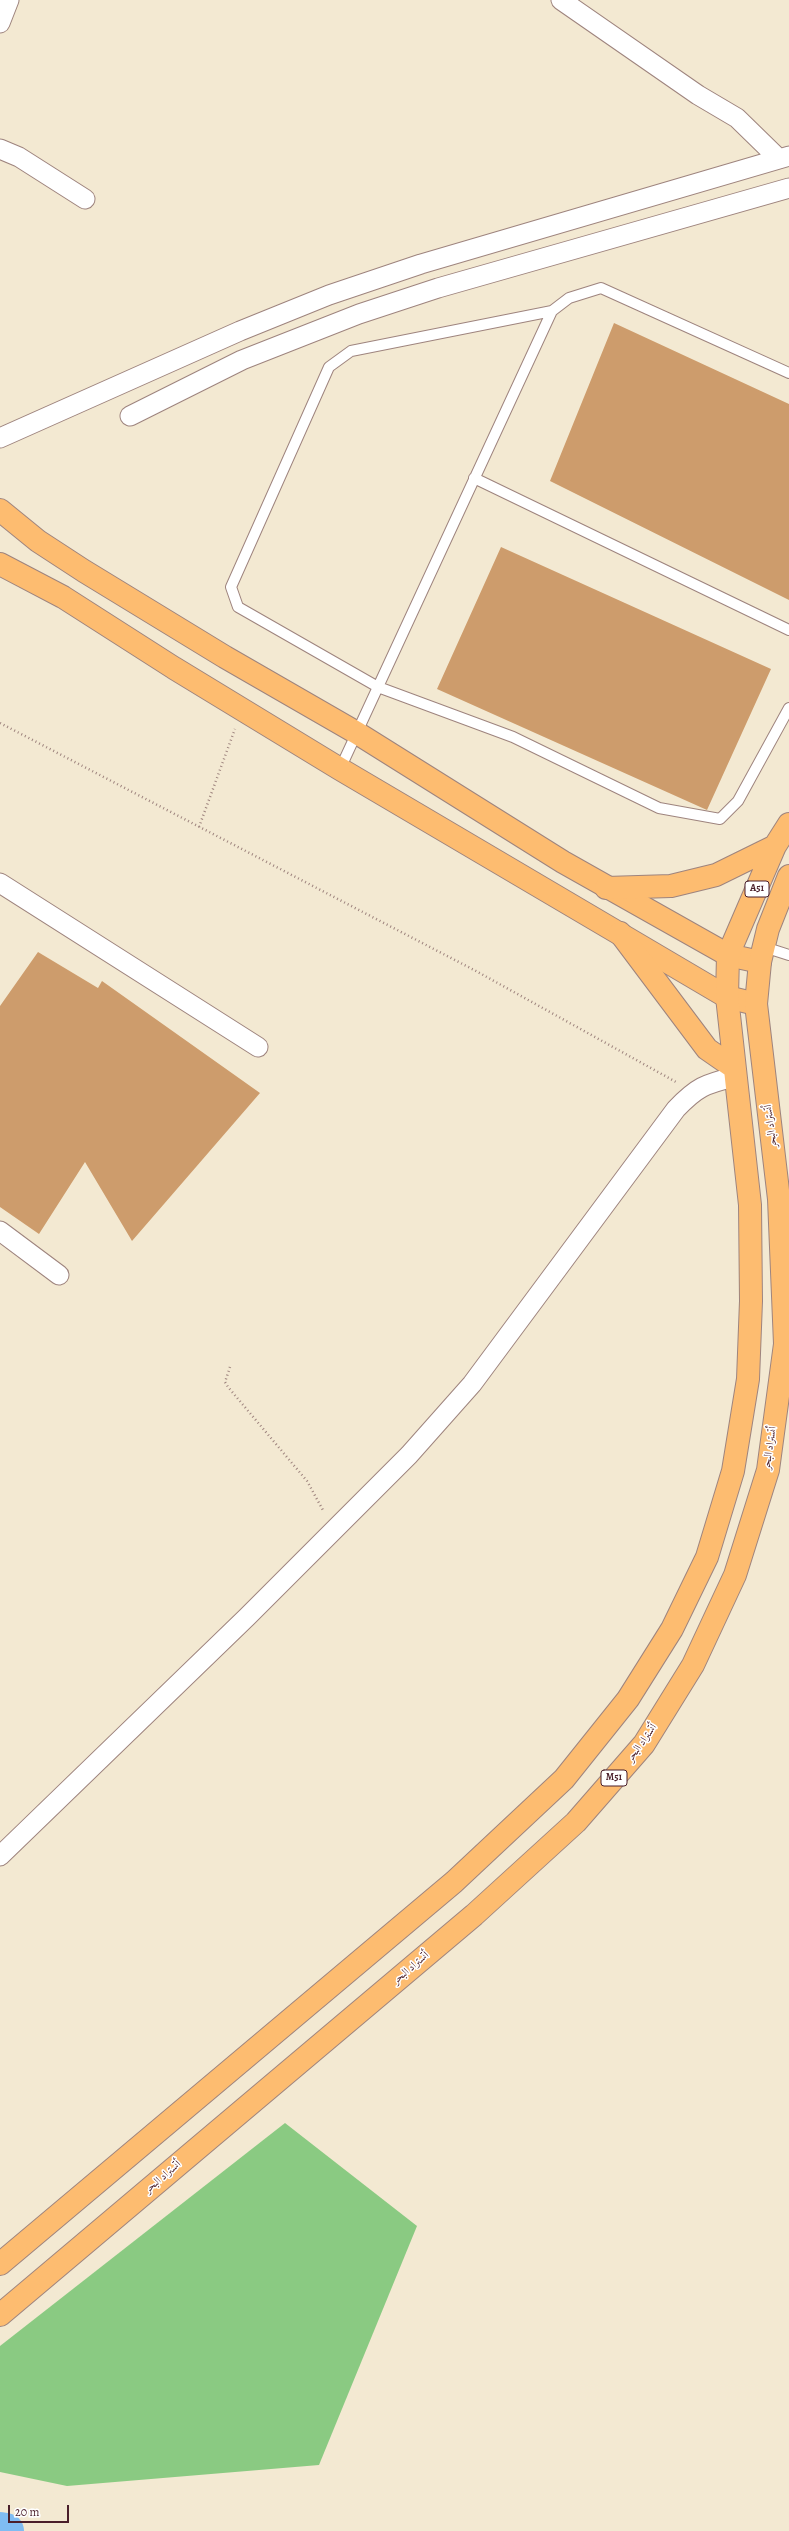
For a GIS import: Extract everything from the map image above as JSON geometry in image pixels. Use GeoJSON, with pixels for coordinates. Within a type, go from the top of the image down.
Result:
{"type":"FeatureCollection","features":[{"type":"Feature","properties":{"kind":"main road"},"geometry":{"type":"LineString","coordinates":[[0,510],[38,541],[84,571],[357,733],[606,888],[728,955],[762,954]]}},
{"type":"Feature","properties":{"kind":"main road"},"geometry":{"type":"LineString","coordinates":[[0,564],[63,597],[340,769],[620,933],[727,998],[756,1004]]}},
{"type":"Feature","properties":{"kind":"main road","name":"A51"},"geometry":{"type":"LineString","coordinates":[[727,998],[728,955],[774,846],[789,824]]}},
{"type":"Feature","properties":{"kind":"main road"},"geometry":{"type":"LineString","coordinates":[[606,888],[679,884],[716,875],[774,846]]}},
{"type":"Feature","properties":{"kind":"main road","name":"A51"},"geometry":{"type":"LineString","coordinates":[[762,954],[768,929],[789,876]]}},
{"type":"Feature","properties":{"kind":"main road"},"geometry":{"type":"LineString","coordinates":[[620,933],[707,1048],[734,1072]]}},
{"type":"Feature","properties":{"kind":"main road","name":"أتستراد البحر"},"geometry":{"type":"LineString","coordinates":[[0,2315],[474,1915],[576,1822],[644,1744],[693,1665],[735,1575],[768,1470],[785,1344],[779,1199],[756,1004],[762,954]]}},
{"type":"Feature","properties":{"kind":"main road"},"geometry":{"type":"LineString","coordinates":[[0,2264],[454,1882],[564,1779],[628,1699],[672,1629],[707,1557],[733,1470],[748,1379],[751,1301],[750,1205],[734,1072],[727,998]]}},
{"type":"Feature","properties":{"kind":"street"},"geometry":{"type":"LineString","coordinates":[[0,23],[9,0]]}},
{"type":"Feature","properties":{"kind":"street"},"geometry":{"type":"LineString","coordinates":[[561,0],[698,95],[737,118],[784,157]]}},
{"type":"Feature","properties":{"kind":"street"},"geometry":{"type":"LineString","coordinates":[[0,149],[19,158],[85,199]]}},
{"type":"Feature","properties":{"kind":"street"},"geometry":{"type":"LineString","coordinates":[[0,438],[240,331],[329,295],[421,264],[784,157]]}},
{"type":"Feature","properties":{"kind":"street"},"geometry":{"type":"LineString","coordinates":[[130,416],[242,360],[365,312],[438,288],[789,188]]}},
{"type":"Feature","properties":{"kind":"street"},"geometry":{"type":"LineString","coordinates":[[0,883],[258,1047]]}},
{"type":"Feature","properties":{"kind":"street"},"geometry":{"type":"LineString","coordinates":[[0,1856],[409,1455],[472,1384],[672,1116],[694,1091],[708,1083],[734,1072]]}},
{"type":"Feature","properties":{"kind":"street"},"geometry":{"type":"LineString","coordinates":[[0,1231],[59,1275]]}},
{"type":"Feature","properties":{"kind":"lane"},"geometry":{"type":"LineString","coordinates":[[789,373],[601,288],[569,298],[552,311],[351,351],[329,367],[231,587],[238,606],[378,687],[513,737],[659,808],[720,819],[738,801],[789,708]]}},
{"type":"Feature","properties":{"kind":"lane"},"geometry":{"type":"LineString","coordinates":[[340,769],[552,311]]}},
{"type":"Feature","properties":{"kind":"lane"},"geometry":{"type":"LineString","coordinates":[[474,478],[789,630]]}},
{"type":"Feature","properties":{"kind":"lane"},"geometry":{"type":"LineString","coordinates":[[762,954],[789,955]]}},
{"type":"Feature","properties":{"kind":"path"},"geometry":{"type":"LineString","coordinates":[[199,827],[242,709]]}},
{"type":"Feature","properties":{"kind":"path"},"geometry":{"type":"LineString","coordinates":[[0,723],[476,971],[694,1091]]}},
{"type":"Feature","properties":{"kind":"path"},"geometry":{"type":"LineString","coordinates":[[230,1367],[225,1382],[228,1387],[307,1482],[332,1532]]}},
{"type":"Feature","properties":{"kind":"green space"},"geometry":{"type":"Polygon","coordinates":[[[285,2123],[417,2226],[319,2465],[67,2486],[0,2472],[0,2346],[285,2123]]]}},
{"type":"Feature","properties":{"kind":"building"},"geometry":{"type":"Polygon","coordinates":[[[614,323],[789,404],[789,600],[550,481],[614,323]]]}},
{"type":"Feature","properties":{"kind":"building"},"geometry":{"type":"Polygon","coordinates":[[[501,547],[771,669],[707,810],[437,689],[501,547]]]}},
{"type":"Feature","properties":{"kind":"building"},"geometry":{"type":"Polygon","coordinates":[[[38,952],[98,988],[102,981],[260,1093],[132,1241],[85,1162],[39,1234],[0,1207],[0,1006],[38,952]]]}},
{"type":"Feature","properties":{"kind":"waterway"},"geometry":{"type":"LineString","coordinates":[[0,2530],[6,2531]]}}]}
